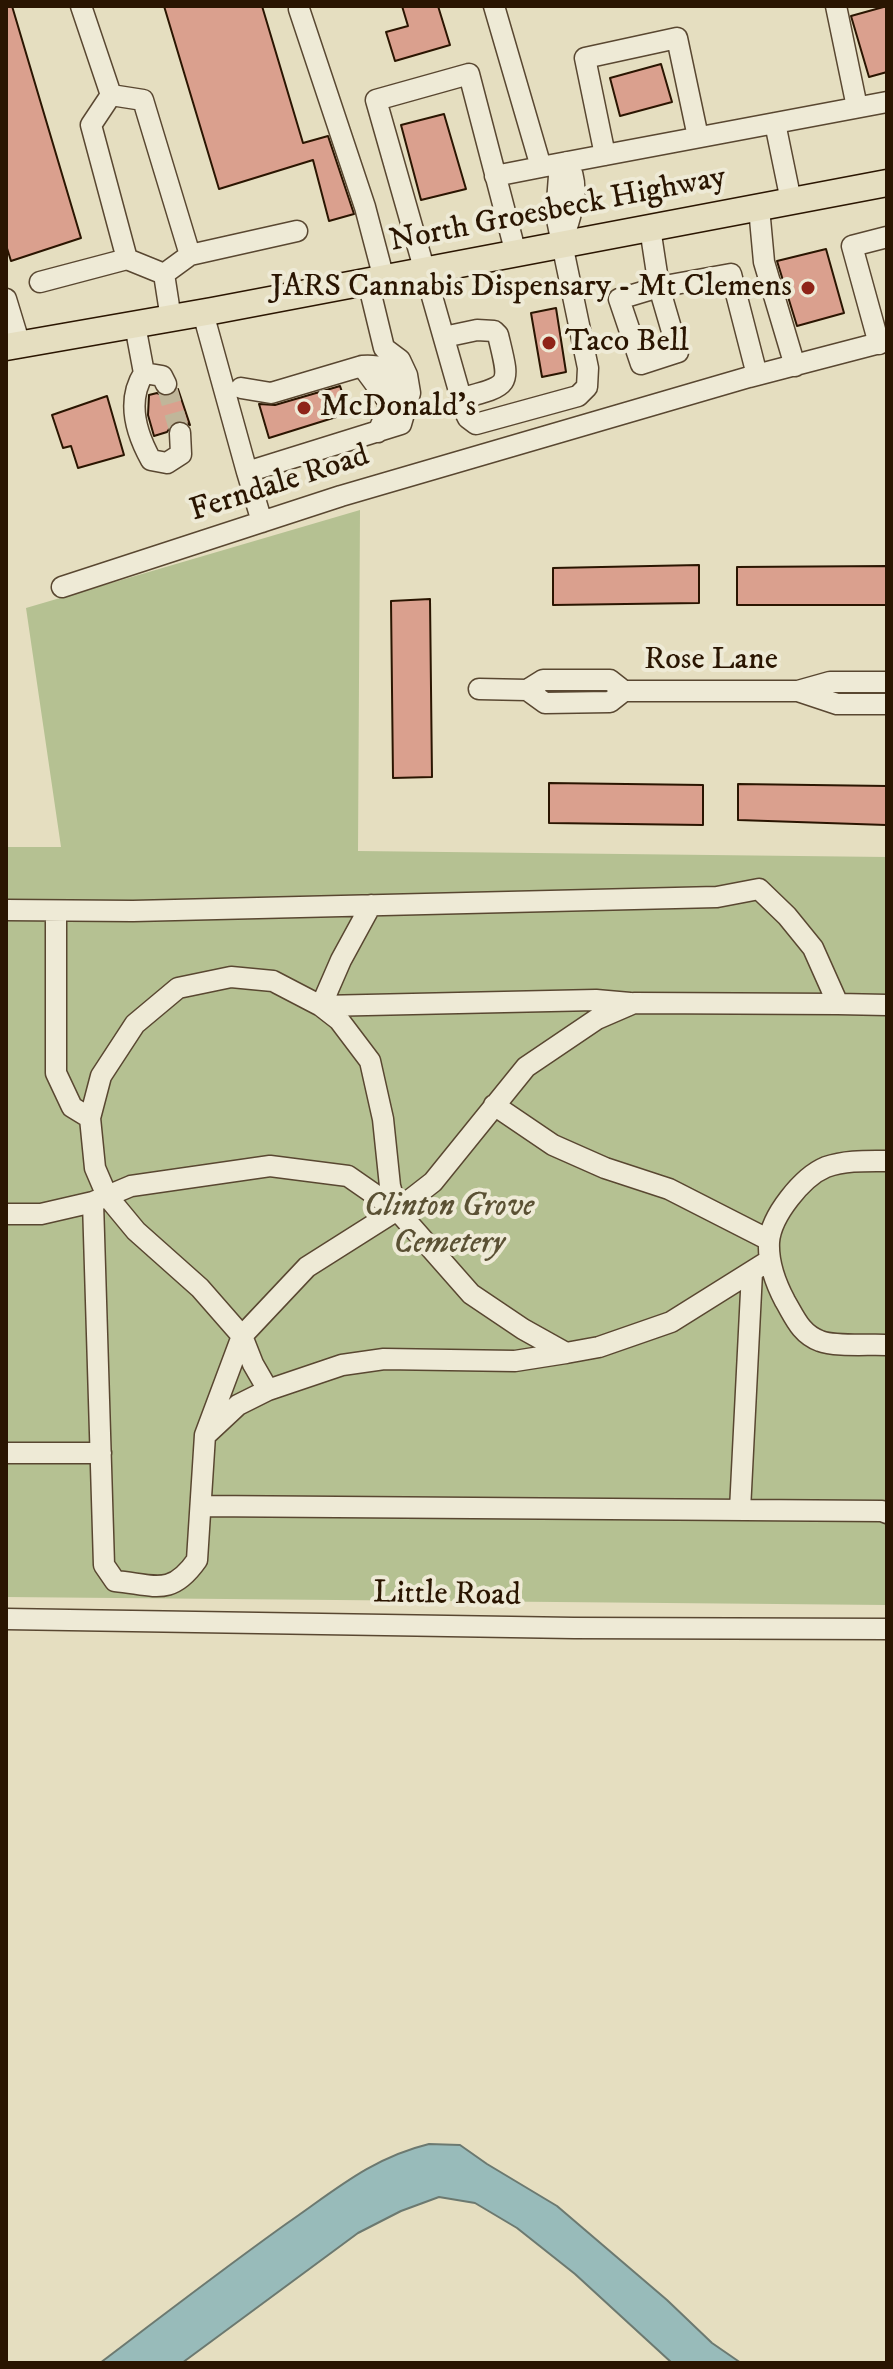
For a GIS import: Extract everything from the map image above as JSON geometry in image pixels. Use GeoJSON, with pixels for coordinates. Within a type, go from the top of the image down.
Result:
{"type":"FeatureCollection","features":[{"type":"Feature","properties":{"kind":"main road","name":"North Groesbeck Highway"},"geometry":{"type":"LineString","coordinates":[[13,346],[171,319],[887,183]]}},
{"type":"Feature","properties":{"kind":"street"},"geometry":{"type":"LineString","coordinates":[[81,6],[111,95]]}},
{"type":"Feature","properties":{"kind":"street"},"geometry":{"type":"LineString","coordinates":[[494,6],[541,167]]}},
{"type":"Feature","properties":{"kind":"street"},"geometry":{"type":"LineString","coordinates":[[836,6],[857,107]]}},
{"type":"Feature","properties":{"kind":"street"},"geometry":{"type":"LineString","coordinates":[[247,472],[401,424],[410,393],[400,360],[384,347],[365,207],[299,9]]}},
{"type":"Feature","properties":{"kind":"street"},"geometry":{"type":"LineString","coordinates":[[605,155],[585,58],[677,38],[698,137]]}},
{"type":"Feature","properties":{"kind":"street"},"geometry":{"type":"LineString","coordinates":[[516,254],[469,74],[376,100],[468,418],[476,424],[578,396],[587,387],[588,368],[556,215],[559,176],[567,162]]}},
{"type":"Feature","properties":{"kind":"street"},"geometry":{"type":"LineString","coordinates":[[111,95],[143,100],[190,255]]}},
{"type":"Feature","properties":{"kind":"street"},"geometry":{"type":"LineString","coordinates":[[111,95],[91,125],[127,259]]}},
{"type":"Feature","properties":{"kind":"street"},"geometry":{"type":"LineString","coordinates":[[495,176],[887,102]]}},
{"type":"Feature","properties":{"kind":"street"},"geometry":{"type":"LineString","coordinates":[[775,123],[791,201]]}},
{"type":"Feature","properties":{"kind":"street"},"geometry":{"type":"LineString","coordinates":[[759,208],[764,262],[795,366]]}},
{"type":"Feature","properties":{"kind":"street"},"geometry":{"type":"LineString","coordinates":[[650,228],[659,287],[731,274],[757,375]]}},
{"type":"Feature","properties":{"kind":"street"},"geometry":{"type":"LineString","coordinates":[[164,274],[190,255],[297,231]]}},
{"type":"Feature","properties":{"kind":"street"},"geometry":{"type":"LineString","coordinates":[[883,342],[852,246],[887,237]]}},
{"type":"Feature","properties":{"kind":"street"},"geometry":{"type":"LineString","coordinates":[[40,282],[127,259],[164,274]]}},
{"type":"Feature","properties":{"kind":"street"},"geometry":{"type":"LineString","coordinates":[[164,274],[171,319]]}},
{"type":"Feature","properties":{"kind":"street"},"geometry":{"type":"LineString","coordinates":[[6,299],[13,346]]}},
{"type":"Feature","properties":{"kind":"street"},"geometry":{"type":"LineString","coordinates":[[203,313],[233,390],[247,472],[262,522]]}},
{"type":"Feature","properties":{"kind":"street"},"geometry":{"type":"LineString","coordinates":[[135,325],[144,373],[136,387],[133,405],[141,443],[151,460],[167,463],[181,454],[180,433]]}},
{"type":"Feature","properties":{"kind":"street"},"geometry":{"type":"LineString","coordinates":[[444,337],[487,330],[498,335],[507,372],[505,381],[494,390],[462,398]]}},
{"type":"Feature","properties":{"kind":"street","name":"Ferndale Road"},"geometry":{"type":"LineString","coordinates":[[62,587],[341,496],[757,375],[883,342]]}},
{"type":"Feature","properties":{"kind":"street"},"geometry":{"type":"LineString","coordinates":[[233,390],[384,347]]}},
{"type":"Feature","properties":{"kind":"street"},"geometry":{"type":"LineString","coordinates":[[233,390],[271,393],[362,366],[390,404],[378,432]]}},
{"type":"Feature","properties":{"kind":"street"},"geometry":{"type":"LineString","coordinates":[[144,373],[162,376],[166,384]]}},
{"type":"Feature","properties":{"kind":"street","name":"Rose Lane"},"geometry":{"type":"LineString","coordinates":[[479,689],[527,690],[543,680],[610,680],[624,691],[798,691],[830,682],[887,682]]}},
{"type":"Feature","properties":{"kind":"street","name":"Rose Lane"},"geometry":{"type":"LineString","coordinates":[[798,691],[837,704],[887,704]]}},
{"type":"Feature","properties":{"kind":"street"},"geometry":{"type":"LineString","coordinates":[[6,910],[717,897],[759,889],[787,916],[813,948],[838,1004]]}},
{"type":"Feature","properties":{"kind":"street"},"geometry":{"type":"LineString","coordinates":[[321,1006],[341,960],[371,905]]}},
{"type":"Feature","properties":{"kind":"street"},"geometry":{"type":"LineString","coordinates":[[56,911],[56,1073],[72,1107],[90,1118]]}},
{"type":"Feature","properties":{"kind":"street"},"geometry":{"type":"LineString","coordinates":[[397,1210],[390,1186],[383,1119],[370,1061],[339,1020],[321,1006],[273,981],[231,977],[178,988],[135,1024],[101,1076],[90,1118],[100,1199],[104,1565],[115,1581],[168,1587],[187,1574],[197,1560],[205,1435],[242,1336],[307,1267],[397,1210],[433,1182],[526,1067],[597,1019],[634,1003]]}},
{"type":"Feature","properties":{"kind":"street"},"geometry":{"type":"LineString","coordinates":[[321,1006],[596,1000],[887,1005]]}},
{"type":"Feature","properties":{"kind":"street"},"geometry":{"type":"LineString","coordinates":[[494,1105],[553,1145],[605,1168],[669,1189],[770,1250],[779,1289],[802,1330],[822,1343],[887,1345]]}},
{"type":"Feature","properties":{"kind":"street"},"geometry":{"type":"LineString","coordinates":[[205,1435],[238,1405],[268,1390],[342,1365],[384,1359],[515,1361],[599,1347],[671,1322],[752,1272],[770,1250],[782,1208],[802,1183],[825,1167],[850,1161],[887,1161]]}},
{"type":"Feature","properties":{"kind":"street"},"geometry":{"type":"LineString","coordinates":[[6,1214],[41,1214],[100,1199],[131,1186],[270,1166],[348,1176],[397,1210],[471,1294],[566,1353]]}},
{"type":"Feature","properties":{"kind":"street"},"geometry":{"type":"LineString","coordinates":[[100,1199],[200,1288],[242,1336],[268,1390]]}},
{"type":"Feature","properties":{"kind":"street"},"geometry":{"type":"LineString","coordinates":[[740,1510],[752,1272]]}},
{"type":"Feature","properties":{"kind":"street"},"geometry":{"type":"LineString","coordinates":[[6,1453],[101,1453]]}},
{"type":"Feature","properties":{"kind":"street"},"geometry":{"type":"LineString","coordinates":[[201,1506],[887,1513]]}},
{"type":"Feature","properties":{"kind":"street","name":"Little Road"},"geometry":{"type":"LineString","coordinates":[[6,1619],[574,1628],[887,1629]]}},
{"type":"Feature","properties":{"kind":"green space","name":"Clinton Grove Cemetery"},"geometry":{"type":"Polygon","coordinates":[[[360,510],[358,851],[887,857],[887,1605],[6,1597],[6,847],[61,847],[26,608],[360,510]]]}},
{"type":"Feature","properties":{"kind":"water"},"geometry":{"type":"Polygon","coordinates":[[[429,2144],[460,2145],[557,2206],[667,2300],[712,2343],[741,2363],[672,2363],[575,2274],[517,2228],[475,2203],[439,2197],[401,2211],[358,2233],[182,2363],[100,2363],[337,2188],[389,2158],[429,2144]]]}},
{"type":"Feature","properties":{"kind":"building"},"geometry":{"type":"Polygon","coordinates":[[[6,6],[12,6],[81,238],[11,261],[6,245],[6,6]]]}},
{"type":"Feature","properties":{"kind":"building"},"geometry":{"type":"Polygon","coordinates":[[[164,6],[262,6],[303,143],[328,136],[354,214],[329,221],[313,160],[219,189],[164,6]]]}},
{"type":"Feature","properties":{"kind":"building"},"geometry":{"type":"Polygon","coordinates":[[[402,6],[438,6],[450,45],[395,61],[386,32],[408,26],[402,6]]]}},
{"type":"Feature","properties":{"kind":"building"},"geometry":{"type":"Polygon","coordinates":[[[887,6],[887,72],[869,77],[851,16],[887,6]]]}},
{"type":"Feature","properties":{"kind":"building"},"geometry":{"type":"Polygon","coordinates":[[[661,64],[672,102],[620,116],[610,78],[661,64]]]}},
{"type":"Feature","properties":{"kind":"building"},"geometry":{"type":"Polygon","coordinates":[[[444,114],[466,189],[421,200],[401,125],[444,114]]]}},
{"type":"Feature","properties":{"kind":"building","name":"JARS Cannabis Dispensary - Mt Clemens"},"geometry":{"type":"Polygon","coordinates":[[[826,249],[844,313],[797,326],[777,261],[826,249]]]}},
{"type":"Feature","properties":{"kind":"building","name":"Taco Bell"},"geometry":{"type":"Polygon","coordinates":[[[556,308],[566,372],[542,377],[531,313],[556,308]]]}},
{"type":"Feature","properties":{"kind":"building","name":"McDonald's"},"geometry":{"type":"Polygon","coordinates":[[[340,386],[349,413],[269,438],[259,404],[275,405],[340,386]]]}},
{"type":"Feature","properties":{"kind":"building"},"geometry":{"type":"Polygon","coordinates":[[[178,389],[190,425],[180,420],[174,422],[167,432],[154,436],[148,415],[149,395],[171,396],[178,389]]]}},
{"type":"Feature","properties":{"kind":"building"},"geometry":{"type":"Polygon","coordinates":[[[107,396],[124,455],[78,468],[71,446],[63,448],[52,415],[107,396]]]}},
{"type":"Feature","properties":{"kind":"building"},"geometry":{"type":"Polygon","coordinates":[[[699,565],[699,603],[553,605],[553,568],[699,565]]]}},
{"type":"Feature","properties":{"kind":"building"},"geometry":{"type":"Polygon","coordinates":[[[887,566],[887,605],[737,605],[737,567],[887,566]]]}},
{"type":"Feature","properties":{"kind":"building"},"geometry":{"type":"Polygon","coordinates":[[[430,599],[432,777],[393,778],[391,601],[430,599]]]}},
{"type":"Feature","properties":{"kind":"building"},"geometry":{"type":"Polygon","coordinates":[[[549,783],[703,785],[703,825],[549,823],[549,783]]]}},
{"type":"Feature","properties":{"kind":"building"},"geometry":{"type":"Polygon","coordinates":[[[738,784],[887,786],[886,825],[738,820],[738,784]]]}},
{"type":"Feature","properties":{"kind":"tunnel"},"geometry":{"type":"LineString","coordinates":[[166,384],[180,433]]}},
{"type":"Feature","properties":{"kind":"place","name":"JARS Cannabis Dispensary - Mt Clemens"},"geometry":{"type":"Point","coordinates":[808,288]}},
{"type":"Feature","properties":{"kind":"place","name":"Taco Bell"},"geometry":{"type":"Point","coordinates":[549,343]}},
{"type":"Feature","properties":{"kind":"place","name":"McDonald's"},"geometry":{"type":"Point","coordinates":[304,408]}}]}
